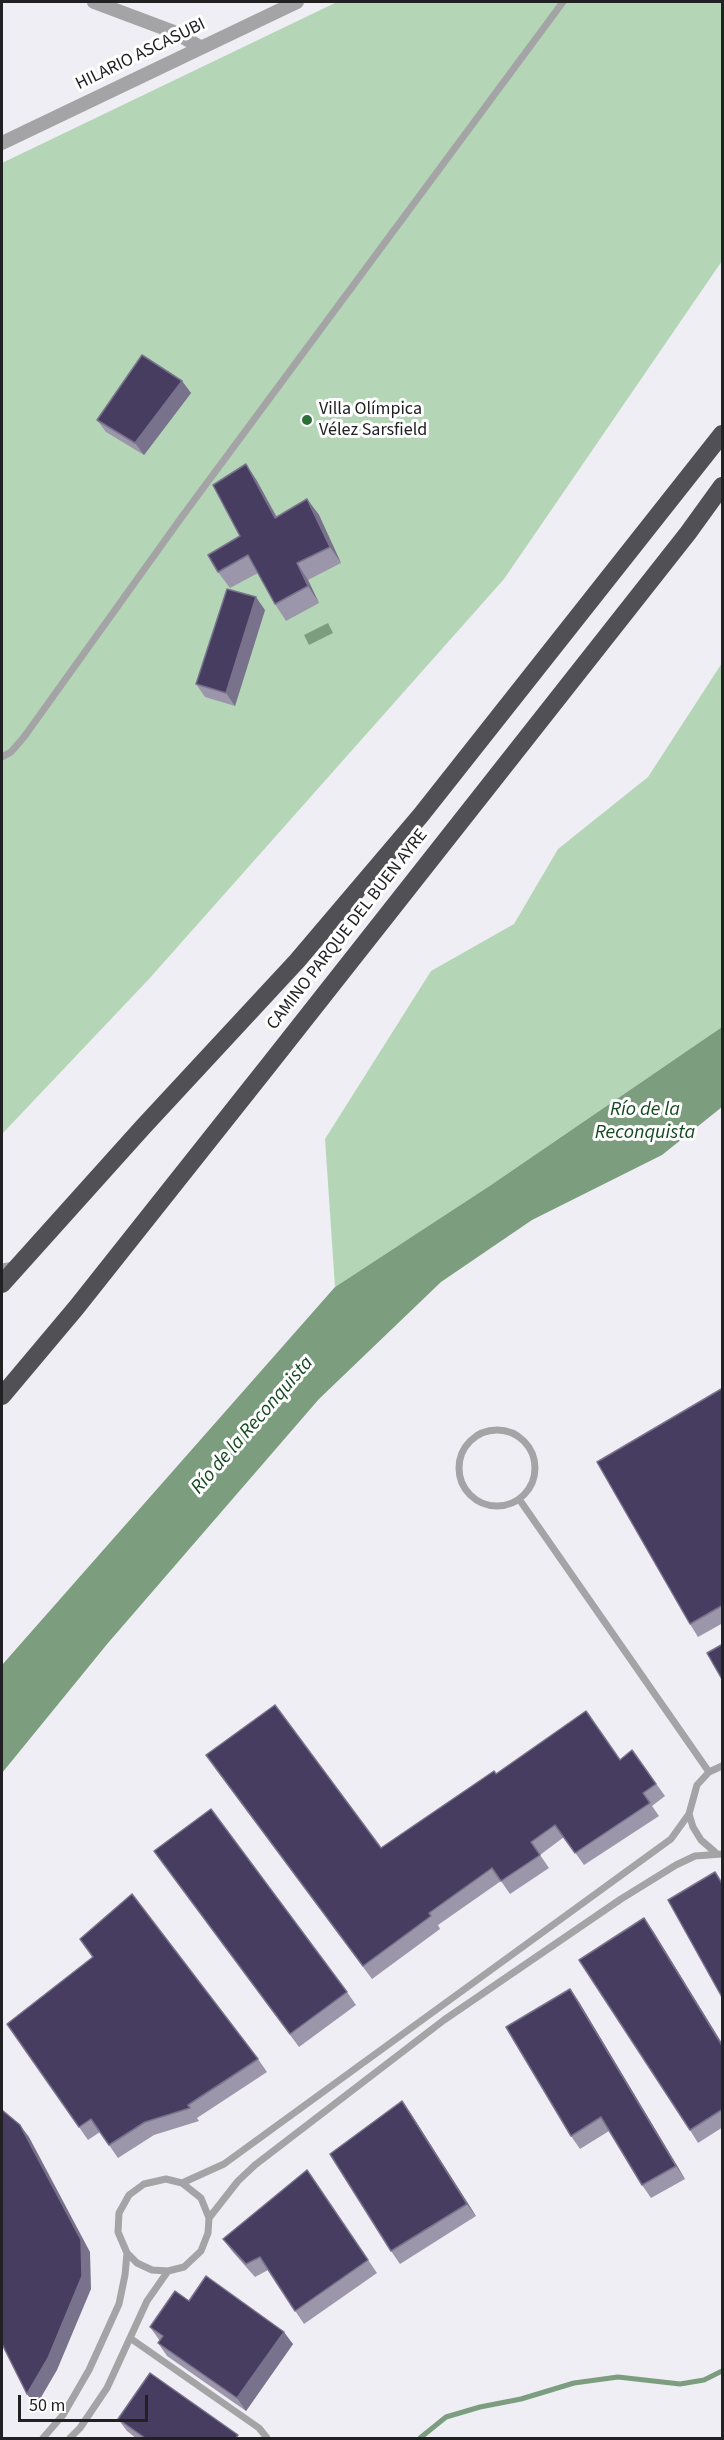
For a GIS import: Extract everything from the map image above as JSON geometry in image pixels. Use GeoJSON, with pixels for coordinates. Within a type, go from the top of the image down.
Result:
{"type":"FeatureCollection","features":[{"type":"Feature","properties":{"kind":"highway","name":"CAMINO PARQUE DEL BUEN AYRE"},"geometry":{"type":"LineString","coordinates":[[2,1284],[7,1265],[143,1126],[297,962],[422,815],[723,434]]}},
{"type":"Feature","properties":{"kind":"highway","name":"CAMINO PARQUE DEL BUEN AYRE"},"geometry":{"type":"LineString","coordinates":[[2,1396],[76,1308],[268,1066],[723,486]]}},
{"type":"Feature","properties":{"kind":"street"},"geometry":{"type":"LineString","coordinates":[[94,2],[174,32],[200,47]]}},
{"type":"Feature","properties":{"kind":"street","name":"HILARIO ASCASUBI"},"geometry":{"type":"LineString","coordinates":[[4,137],[297,2]]}},
{"type":"Feature","properties":{"kind":"lane"},"geometry":{"type":"LineString","coordinates":[[2,757],[24,737],[181,518],[563,2]]}},
{"type":"Feature","properties":{"kind":"lane"},"geometry":{"type":"LineString","coordinates":[[501,1430],[514,1433],[525,1441],[536,1465],[529,1490],[519,1499],[496,1506],[474,1498],[466,1489],[459,1467],[461,1455],[476,1436],[488,1431],[501,1430]]}},
{"type":"Feature","properties":{"kind":"lane"},"geometry":{"type":"LineString","coordinates":[[519,1499],[709,1772]]}},
{"type":"Feature","properties":{"kind":"lane"},"geometry":{"type":"LineString","coordinates":[[182,2183],[224,2164],[671,1839],[688,1814],[697,1785],[709,1772],[723,1766]]}},
{"type":"Feature","properties":{"kind":"lane"},"geometry":{"type":"LineString","coordinates":[[688,1814],[701,1840],[719,1853]]}},
{"type":"Feature","properties":{"kind":"lane"},"geometry":{"type":"LineString","coordinates":[[209,2218],[238,2181],[255,2165],[444,2020],[621,1899],[676,1865],[695,1856],[719,1853]]}},
{"type":"Feature","properties":{"kind":"lane"},"geometry":{"type":"LineString","coordinates":[[166,2179],[182,2183],[201,2198],[209,2218],[208,2233],[201,2252],[184,2266],[168,2271],[152,2270],[137,2263],[127,2253],[118,2232],[119,2213],[129,2195],[144,2184],[166,2179]]}},
{"type":"Feature","properties":{"kind":"lane"},"geometry":{"type":"LineString","coordinates":[[43,2439],[63,2415],[93,2360],[118,2304],[125,2275],[127,2253]]}},
{"type":"Feature","properties":{"kind":"lane"},"geometry":{"type":"LineString","coordinates":[[70,2439],[107,2388],[147,2301],[168,2271]]}},
{"type":"Feature","properties":{"kind":"lane"},"geometry":{"type":"LineString","coordinates":[[130,2338],[259,2428],[267,2439]]}},
{"type":"Feature","properties":{"kind":"shaded area","name":"Villa Olímpica Vélez Sarsfield"},"geometry":{"type":"Polygon","coordinates":[[[337,2],[722,2],[722,261],[504,579],[149,979],[2,1134],[2,163],[337,2]]]}},
{"type":"Feature","properties":{"kind":"shaded area"},"geometry":{"type":"Polygon","coordinates":[[[722,663],[722,1027],[491,1185],[335,1287],[325,1139],[431,971],[514,924],[558,849],[648,777],[722,663]]]}},
{"type":"Feature","properties":{"kind":"water"},"geometry":{"type":"Polygon","coordinates":[[[328,623],[333,633],[309,645],[304,635],[328,623]]]}},
{"type":"Feature","properties":{"kind":"water","name":"Río de la Reconquista"},"geometry":{"type":"Polygon","coordinates":[[[722,1027],[722,1107],[662,1155],[532,1220],[441,1282],[319,1399],[108,1643],[2,1773],[2,1665],[335,1287],[491,1185],[722,1027]]]}},
{"type":"Feature","properties":{"kind":"building"},"geometry":{"type":"Polygon","coordinates":[[[142,355],[182,381],[135,443],[97,420],[142,355]]]}},
{"type":"Feature","properties":{"kind":"building"},"geometry":{"type":"Polygon","coordinates":[[[246,464],[275,518],[307,499],[330,547],[297,563],[308,586],[275,604],[248,555],[218,572],[208,555],[240,536],[213,485],[246,464]]]}},
{"type":"Feature","properties":{"kind":"building"},"geometry":{"type":"Polygon","coordinates":[[[227,589],[256,597],[226,693],[196,684],[227,589]]]}},
{"type":"Feature","properties":{"kind":"building"},"geometry":{"type":"Polygon","coordinates":[[[723,1388],[723,1605],[690,1624],[597,1462],[723,1388]]]}},
{"type":"Feature","properties":{"kind":"building"},"geometry":{"type":"Polygon","coordinates":[[[723,1644],[723,1681],[707,1653],[723,1644]]]}},
{"type":"Feature","properties":{"kind":"building"},"geometry":{"type":"Polygon","coordinates":[[[275,1705],[381,1848],[494,1771],[496,1774],[586,1711],[620,1760],[632,1750],[656,1784],[643,1793],[650,1803],[575,1853],[555,1825],[531,1842],[540,1855],[501,1881],[492,1868],[429,1913],[431,1916],[363,1966],[206,1755],[275,1705]]]}},
{"type":"Feature","properties":{"kind":"building"},"geometry":{"type":"Polygon","coordinates":[[[211,1809],[347,1992],[290,2034],[154,1851],[211,1809]]]}},
{"type":"Feature","properties":{"kind":"building"},"geometry":{"type":"Polygon","coordinates":[[[715,1872],[723,1885],[723,1999],[668,1900],[715,1872]]]}},
{"type":"Feature","properties":{"kind":"building"},"geometry":{"type":"Polygon","coordinates":[[[132,1894],[258,2059],[188,2105],[190,2108],[145,2122],[109,2145],[91,2119],[79,2127],[7,2024],[93,1957],[80,1939],[132,1894]]]}},
{"type":"Feature","properties":{"kind":"building"},"geometry":{"type":"Polygon","coordinates":[[[644,1918],[723,2047],[723,2109],[690,2130],[579,1960],[644,1918]]]}},
{"type":"Feature","properties":{"kind":"building"},"geometry":{"type":"Polygon","coordinates":[[[570,1989],[676,2166],[642,2185],[601,2117],[571,2136],[506,2027],[570,1989]]]}},
{"type":"Feature","properties":{"kind":"building"},"geometry":{"type":"Polygon","coordinates":[[[402,2101],[467,2204],[391,2251],[330,2154],[402,2101]]]}},
{"type":"Feature","properties":{"kind":"building"},"geometry":{"type":"Polygon","coordinates":[[[2,2110],[20,2125],[81,2240],[82,2276],[48,2358],[27,2394],[2,2344],[2,2110]]]}},
{"type":"Feature","properties":{"kind":"building"},"geometry":{"type":"Polygon","coordinates":[[[307,2170],[368,2260],[295,2311],[260,2257],[246,2264],[223,2239],[307,2170]]]}},
{"type":"Feature","properties":{"kind":"building"},"geometry":{"type":"Polygon","coordinates":[[[206,2276],[284,2332],[237,2398],[158,2343],[163,2336],[150,2327],[175,2291],[189,2301],[206,2276]]]}},
{"type":"Feature","properties":{"kind":"building"},"geometry":{"type":"Polygon","coordinates":[[[150,2373],[238,2435],[235,2439],[144,2439],[118,2419],[150,2373]]]}},
{"type":"Feature","properties":{"kind":"waterway"},"geometry":{"type":"LineString","coordinates":[[420,2438],[446,2417],[521,2399],[574,2383],[618,2377],[680,2384],[704,2380],[722,2371]]}},
{"type":"Feature","properties":{"kind":"place","name":"Villa Olímpica Vélez Sarsfield"},"geometry":{"type":"Point","coordinates":[307,420]}}]}
